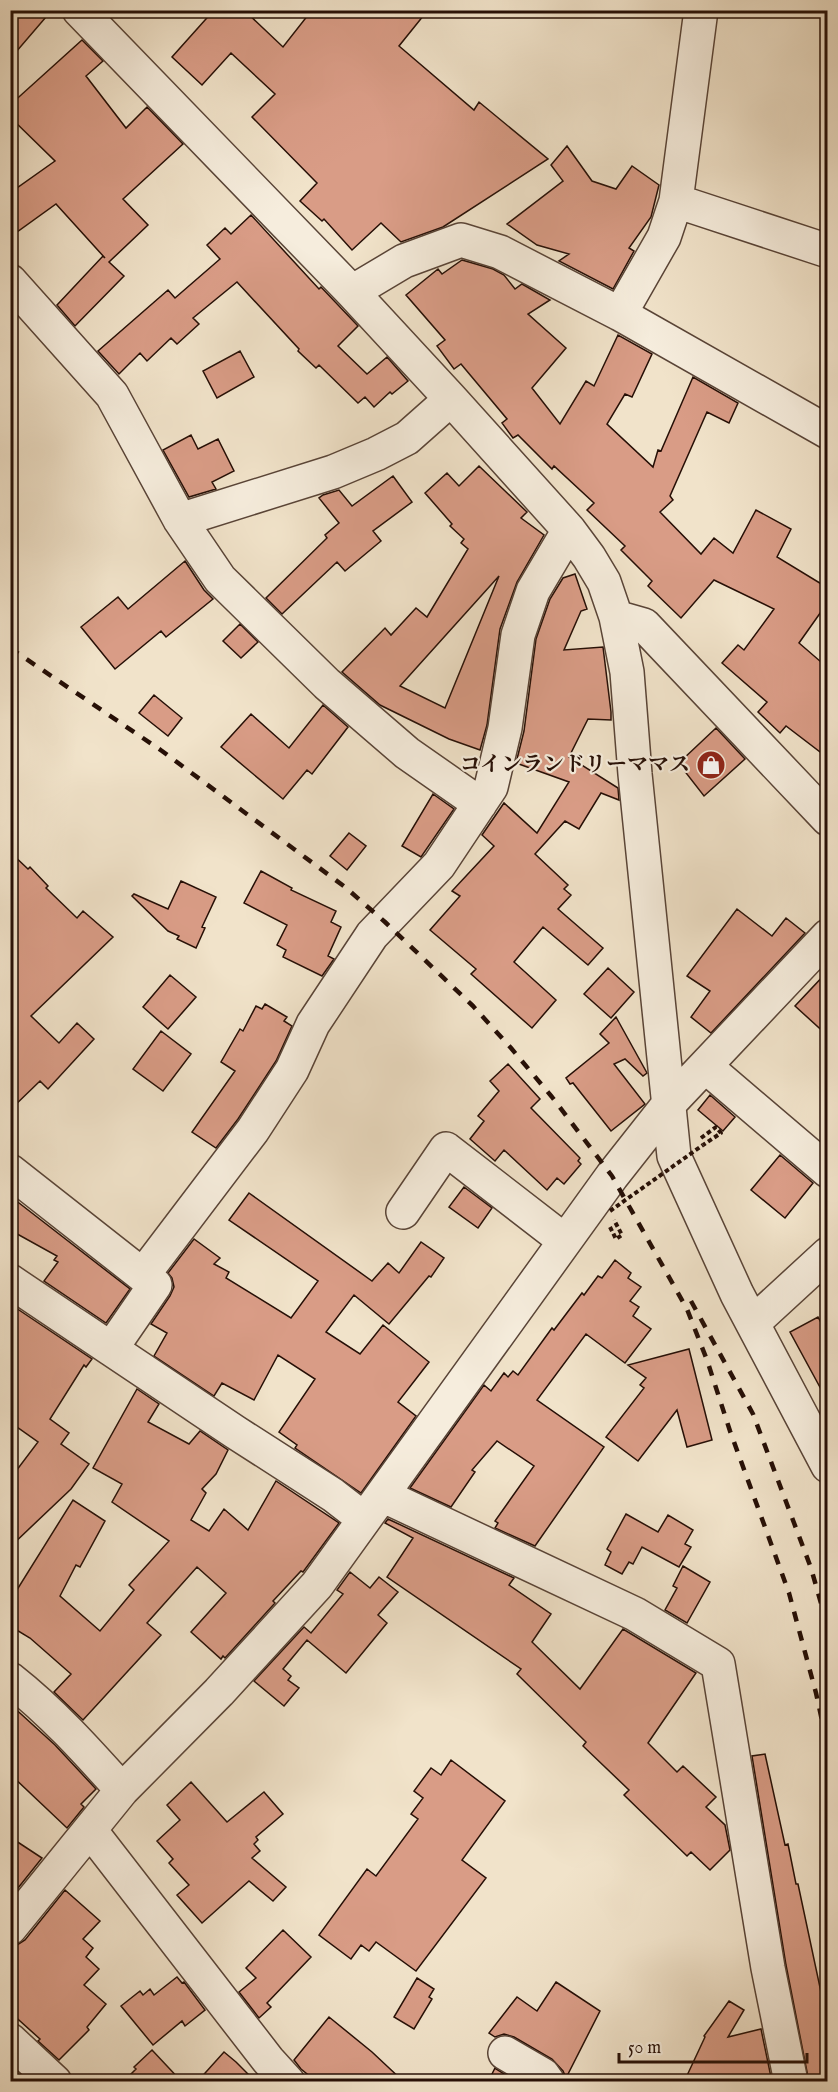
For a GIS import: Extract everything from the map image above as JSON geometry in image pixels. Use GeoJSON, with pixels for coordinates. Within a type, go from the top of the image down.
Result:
{"type":"FeatureCollection","features":[{"type":"Feature","properties":{"kind":"street"},"geometry":{"type":"LineString","coordinates":[[80,10],[352,292],[451,399],[569,530],[604,582],[616,617],[627,672],[634,774],[674,1156],[737,1294],[754,1322],[828,1466]]}},
{"type":"Feature","properties":{"kind":"street"},"geometry":{"type":"LineString","coordinates":[[620,314],[664,237],[676,201],[701,10]]}},
{"type":"Feature","properties":{"kind":"street"},"geometry":{"type":"LineString","coordinates":[[676,201],[828,251]]}},
{"type":"Feature","properties":{"kind":"street"},"geometry":{"type":"LineString","coordinates":[[352,292],[404,261],[462,240],[500,252],[620,314],[828,432]]}},
{"type":"Feature","properties":{"kind":"street"},"geometry":{"type":"LineString","coordinates":[[10,281],[112,395],[180,520],[219,579],[327,684],[407,753],[480,804]]}},
{"type":"Feature","properties":{"kind":"street"},"geometry":{"type":"LineString","coordinates":[[180,520],[333,472],[376,454],[406,438],[451,399]]}},
{"type":"Feature","properties":{"kind":"street"},"geometry":{"type":"LineString","coordinates":[[143,1275],[253,1130],[292,1070],[313,1024],[372,935],[439,865],[491,787],[505,728],[518,635],[533,591],[569,530]]}},
{"type":"Feature","properties":{"kind":"street"},"geometry":{"type":"LineString","coordinates":[[616,617],[644,625],[828,819]]}},
{"type":"Feature","properties":{"kind":"street"},"geometry":{"type":"LineString","coordinates":[[10,1928],[122,1790],[219,1692],[317,1585],[612,1176],[669,1105],[828,936]]}},
{"type":"Feature","properties":{"kind":"street"},"geometry":{"type":"LineString","coordinates":[[705,1066],[828,1171]]}},
{"type":"Feature","properties":{"kind":"street"},"geometry":{"type":"LineString","coordinates":[[403,1212],[446,1149],[565,1241]]}},
{"type":"Feature","properties":{"kind":"street"},"geometry":{"type":"LineString","coordinates":[[10,1171],[155,1285],[111,1349]]}},
{"type":"Feature","properties":{"kind":"street"},"geometry":{"type":"LineString","coordinates":[[754,1322],[828,1254]]}},
{"type":"Feature","properties":{"kind":"street"},"geometry":{"type":"LineString","coordinates":[[10,1281],[333,1495],[373,1507],[635,1614],[718,1664],[768,1968],[791,2082]]}},
{"type":"Feature","properties":{"kind":"street"},"geometry":{"type":"LineString","coordinates":[[10,1679],[33,1696],[73,1735],[122,1790]]}},
{"type":"Feature","properties":{"kind":"street"},"geometry":{"type":"LineString","coordinates":[[90,1830],[268,2060],[288,2082]]}},
{"type":"Feature","properties":{"kind":"street"},"geometry":{"type":"LineString","coordinates":[[10,2040],[55,2082]]}},
{"type":"Feature","properties":{"kind":"street"},"geometry":{"type":"LineString","coordinates":[[505,2054],[543,2075],[548,2082]]}},
{"type":"Feature","properties":{"kind":"path"},"geometry":{"type":"LineString","coordinates":[[610,1211],[721,1133],[716,1127],[695,1142]]}},
{"type":"Feature","properties":{"kind":"building"},"geometry":{"type":"Polygon","coordinates":[[[10,10],[52,10],[10,59],[10,10]]]}},
{"type":"Feature","properties":{"kind":"building"},"geometry":{"type":"Polygon","coordinates":[[[214,10],[244,10],[283,47],[312,10],[428,10],[399,46],[474,110],[479,102],[548,159],[443,227],[401,242],[381,223],[352,250],[324,219],[322,221],[300,201],[317,183],[252,117],[275,94],[231,53],[202,85],[172,57],[214,10]]]}},
{"type":"Feature","properties":{"kind":"building"},"geometry":{"type":"Polygon","coordinates":[[[82,40],[103,61],[86,76],[126,128],[147,107],[183,144],[123,199],[148,225],[109,262],[124,276],[75,326],[57,305],[103,256],[105,258],[56,204],[10,237],[10,193],[55,161],[10,117],[10,105],[82,40]]]}},
{"type":"Feature","properties":{"kind":"building"},"geometry":{"type":"Polygon","coordinates":[[[567,146],[592,181],[616,189],[632,166],[659,185],[651,217],[629,248],[634,251],[613,289],[559,261],[569,254],[537,245],[507,224],[563,181],[551,165],[567,146]]]}},
{"type":"Feature","properties":{"kind":"building"},"geometry":{"type":"Polygon","coordinates":[[[251,215],[319,289],[321,287],[358,326],[338,346],[367,374],[387,357],[408,381],[392,394],[390,392],[374,407],[365,397],[358,403],[319,365],[316,368],[298,351],[299,349],[237,282],[193,318],[199,324],[177,344],[171,338],[147,361],[140,353],[119,374],[98,351],[168,290],[175,298],[220,259],[207,245],[225,228],[231,234],[251,215]]]}},
{"type":"Feature","properties":{"kind":"building"},"geometry":{"type":"Polygon","coordinates":[[[462,260],[493,269],[504,275],[515,289],[522,284],[550,300],[528,314],[566,348],[532,388],[560,424],[586,381],[594,386],[618,335],[652,354],[632,397],[625,394],[607,424],[653,467],[658,450],[661,451],[693,377],[738,403],[729,423],[707,412],[670,496],[673,500],[660,512],[701,554],[714,538],[733,553],[756,510],[791,529],[777,557],[828,588],[828,602],[799,643],[828,668],[828,758],[786,726],[780,733],[758,712],[767,702],[722,663],[738,645],[744,650],[774,609],[714,580],[681,618],[648,586],[652,581],[621,550],[625,546],[587,510],[594,503],[554,466],[552,469],[518,435],[513,438],[502,423],[507,419],[461,364],[454,369],[437,346],[445,340],[406,295],[438,269],[442,274],[462,260]]]}},
{"type":"Feature","properties":{"kind":"building"},"geometry":{"type":"Polygon","coordinates":[[[240,351],[254,377],[217,398],[203,371],[240,351]]]}},
{"type":"Feature","properties":{"kind":"building"},"geometry":{"type":"Polygon","coordinates":[[[191,435],[198,449],[218,439],[234,471],[212,482],[216,489],[189,497],[163,450],[191,435]]]}},
{"type":"Feature","properties":{"kind":"building"},"geometry":{"type":"Polygon","coordinates":[[[479,466],[527,512],[521,518],[544,535],[517,582],[500,629],[487,725],[480,750],[449,739],[380,705],[342,672],[385,628],[391,635],[416,608],[427,617],[468,549],[461,543],[464,539],[450,526],[452,524],[425,493],[447,473],[459,486],[479,466]],[[499,576],[400,686],[445,708],[499,576]]]}},
{"type":"Feature","properties":{"kind":"building"},"geometry":{"type":"Polygon","coordinates":[[[393,476],[412,502],[373,531],[381,541],[345,571],[337,562],[282,614],[266,598],[327,538],[325,535],[339,523],[319,498],[339,490],[352,506],[393,476]]]}},
{"type":"Feature","properties":{"kind":"building"},"geometry":{"type":"Polygon","coordinates":[[[185,561],[204,590],[213,599],[166,637],[161,631],[115,669],[81,627],[118,597],[128,609],[185,561]]]}},
{"type":"Feature","properties":{"kind":"building"},"geometry":{"type":"Polygon","coordinates":[[[575,574],[587,609],[581,611],[564,650],[603,647],[611,720],[588,719],[569,757],[618,788],[619,800],[601,793],[579,829],[565,821],[535,854],[568,885],[564,889],[571,895],[558,909],[603,948],[588,965],[543,927],[514,962],[556,1000],[532,1028],[471,974],[476,969],[430,930],[460,896],[452,891],[494,846],[482,835],[504,803],[537,833],[569,782],[516,763],[524,731],[536,639],[550,599],[563,578],[575,574]]]}},
{"type":"Feature","properties":{"kind":"building"},"geometry":{"type":"Polygon","coordinates":[[[240,624],[258,642],[241,658],[223,641],[240,624]]]}},
{"type":"Feature","properties":{"kind":"building"},"geometry":{"type":"Polygon","coordinates":[[[154,695],[182,718],[168,736],[139,713],[154,695]]]}},
{"type":"Feature","properties":{"kind":"building"},"geometry":{"type":"Polygon","coordinates":[[[323,705],[348,727],[312,774],[307,770],[283,799],[221,747],[251,714],[289,748],[323,705]]]}},
{"type":"Feature","properties":{"kind":"building","name":"コインランドリーママス"},"geometry":{"type":"Polygon","coordinates":[[[716,728],[745,759],[704,796],[683,769],[682,760],[716,728]]]}},
{"type":"Feature","properties":{"kind":"building"},"geometry":{"type":"Polygon","coordinates":[[[433,794],[454,809],[421,857],[402,846],[433,794]]]}},
{"type":"Feature","properties":{"kind":"building"},"geometry":{"type":"Polygon","coordinates":[[[349,833],[366,846],[347,870],[330,856],[349,833]]]}},
{"type":"Feature","properties":{"kind":"building"},"geometry":{"type":"Polygon","coordinates":[[[10,852],[28,869],[30,867],[48,886],[46,888],[77,918],[83,911],[113,937],[31,1016],[59,1043],[77,1023],[94,1039],[48,1089],[40,1081],[10,1110],[10,852]]]}},
{"type":"Feature","properties":{"kind":"building"},"geometry":{"type":"Polygon","coordinates":[[[261,871],[292,888],[291,890],[336,911],[331,922],[341,927],[328,956],[334,959],[322,976],[283,957],[286,950],[277,945],[287,925],[244,903],[261,871]]]}},
{"type":"Feature","properties":{"kind":"building"},"geometry":{"type":"Polygon","coordinates":[[[181,881],[216,897],[202,927],[205,928],[196,948],[177,939],[179,936],[168,931],[132,896],[134,894],[168,909],[181,881]]]}},
{"type":"Feature","properties":{"kind":"building"},"geometry":{"type":"Polygon","coordinates":[[[737,909],[772,936],[786,918],[805,933],[711,1033],[691,1017],[710,991],[687,976],[737,909]]]}},
{"type":"Feature","properties":{"kind":"building"},"geometry":{"type":"Polygon","coordinates":[[[608,968],[634,992],[611,1018],[584,994],[608,968]]]}},
{"type":"Feature","properties":{"kind":"building"},"geometry":{"type":"Polygon","coordinates":[[[828,971],[828,1036],[795,1006],[828,971]]]}},
{"type":"Feature","properties":{"kind":"building"},"geometry":{"type":"Polygon","coordinates":[[[170,975],[196,997],[168,1029],[143,1007],[170,975]]]}},
{"type":"Feature","properties":{"kind":"building"},"geometry":{"type":"Polygon","coordinates":[[[265,1004],[287,1017],[284,1021],[292,1026],[276,1061],[216,1148],[192,1132],[235,1071],[221,1062],[240,1029],[243,1031],[256,1006],[262,1009],[265,1004]]]}},
{"type":"Feature","properties":{"kind":"building"},"geometry":{"type":"Polygon","coordinates":[[[616,1017],[647,1073],[643,1076],[625,1059],[614,1064],[645,1104],[611,1131],[573,1083],[570,1084],[566,1078],[609,1043],[600,1034],[616,1017]]]}},
{"type":"Feature","properties":{"kind":"building"},"geometry":{"type":"Polygon","coordinates":[[[161,1031],[191,1054],[163,1091],[133,1069],[161,1031]]]}},
{"type":"Feature","properties":{"kind":"building"},"geometry":{"type":"Polygon","coordinates":[[[508,1064],[540,1099],[531,1108],[580,1158],[578,1161],[581,1164],[564,1184],[557,1178],[547,1190],[504,1150],[495,1161],[470,1139],[484,1121],[478,1116],[499,1091],[490,1081],[508,1064]]]}},
{"type":"Feature","properties":{"kind":"building"},"geometry":{"type":"Polygon","coordinates":[[[710,1095],[735,1117],[723,1131],[698,1110],[710,1095]]]}},
{"type":"Feature","properties":{"kind":"building"},"geometry":{"type":"Polygon","coordinates":[[[780,1155],[813,1183],[785,1218],[751,1190],[780,1155]]]}},
{"type":"Feature","properties":{"kind":"building"},"geometry":{"type":"Polygon","coordinates":[[[464,1187],[492,1208],[478,1228],[449,1207],[464,1187]]]}},
{"type":"Feature","properties":{"kind":"building"},"geometry":{"type":"Polygon","coordinates":[[[249,1193],[372,1281],[388,1263],[399,1273],[421,1242],[444,1258],[431,1277],[429,1276],[389,1324],[354,1295],[326,1332],[360,1354],[383,1325],[429,1362],[398,1402],[416,1416],[361,1493],[295,1448],[297,1445],[279,1432],[315,1379],[278,1355],[254,1400],[222,1383],[214,1396],[154,1356],[167,1333],[151,1324],[174,1287],[168,1273],[194,1239],[220,1258],[214,1264],[229,1272],[226,1278],[291,1318],[318,1281],[229,1220],[249,1193]]]}},
{"type":"Feature","properties":{"kind":"building"},"geometry":{"type":"Polygon","coordinates":[[[10,1196],[130,1289],[106,1323],[44,1281],[58,1262],[54,1260],[57,1256],[10,1230],[10,1196]]]}},
{"type":"Feature","properties":{"kind":"building"},"geometry":{"type":"Polygon","coordinates":[[[615,1260],[631,1273],[628,1278],[641,1287],[630,1301],[639,1307],[633,1316],[651,1329],[625,1363],[586,1334],[537,1400],[604,1447],[535,1546],[495,1528],[498,1523],[495,1521],[534,1466],[497,1441],[472,1470],[475,1472],[451,1507],[410,1488],[484,1385],[491,1391],[504,1373],[508,1377],[513,1371],[518,1375],[552,1328],[554,1330],[582,1293],[584,1295],[598,1276],[602,1278],[615,1260]]]}},
{"type":"Feature","properties":{"kind":"building"},"geometry":{"type":"Polygon","coordinates":[[[10,1304],[92,1359],[86,1367],[84,1365],[50,1419],[69,1433],[61,1444],[89,1464],[71,1489],[10,1547],[10,1479],[38,1442],[10,1422],[10,1304]]]}},
{"type":"Feature","properties":{"kind":"building"},"geometry":{"type":"Polygon","coordinates":[[[818,1317],[828,1336],[828,1402],[790,1332],[818,1317]]]}},
{"type":"Feature","properties":{"kind":"building"},"geometry":{"type":"Polygon","coordinates":[[[689,1349],[712,1440],[687,1447],[677,1410],[638,1461],[606,1437],[644,1388],[640,1385],[646,1378],[628,1365],[689,1349]]]}},
{"type":"Feature","properties":{"kind":"building"},"geometry":{"type":"Polygon","coordinates":[[[137,1389],[159,1404],[148,1422],[189,1444],[200,1431],[228,1450],[216,1474],[202,1489],[206,1493],[191,1520],[209,1531],[224,1509],[248,1530],[276,1481],[339,1523],[303,1572],[301,1571],[273,1601],[275,1603],[225,1658],[223,1656],[221,1659],[191,1632],[226,1593],[197,1567],[147,1623],[161,1635],[83,1720],[54,1692],[71,1674],[30,1638],[10,1626],[10,1601],[73,1500],[105,1521],[80,1567],[76,1565],[60,1596],[100,1631],[134,1590],[129,1585],[169,1541],[112,1502],[122,1484],[93,1468],[137,1389]]]}},
{"type":"Feature","properties":{"kind":"building"},"geometry":{"type":"Polygon","coordinates":[[[626,1514],[658,1532],[668,1515],[693,1530],[685,1544],[691,1547],[679,1567],[642,1547],[633,1564],[629,1562],[622,1574],[605,1565],[611,1552],[607,1549],[626,1514]]]}},
{"type":"Feature","properties":{"kind":"building"},"geometry":{"type":"Polygon","coordinates":[[[388,1519],[514,1578],[509,1585],[551,1614],[532,1642],[580,1689],[623,1629],[696,1673],[648,1743],[677,1772],[683,1766],[716,1797],[706,1807],[725,1825],[730,1850],[710,1870],[691,1852],[687,1856],[624,1795],[629,1790],[583,1746],[586,1742],[517,1674],[521,1669],[387,1577],[413,1538],[385,1523],[388,1519]]]}},
{"type":"Feature","properties":{"kind":"building"},"geometry":{"type":"Polygon","coordinates":[[[683,1566],[710,1582],[687,1623],[665,1610],[677,1588],[673,1586],[683,1566]]]}},
{"type":"Feature","properties":{"kind":"building"},"geometry":{"type":"Polygon","coordinates":[[[350,1572],[370,1588],[379,1577],[398,1592],[378,1615],[387,1623],[346,1673],[307,1640],[283,1669],[291,1676],[288,1680],[299,1688],[284,1706],[254,1681],[304,1627],[311,1633],[343,1594],[337,1590],[350,1572]]]}},
{"type":"Feature","properties":{"kind":"building"},"geometry":{"type":"Polygon","coordinates":[[[10,1704],[55,1745],[96,1789],[81,1804],[84,1807],[67,1828],[10,1774],[10,1704]]]}},
{"type":"Feature","properties":{"kind":"building"},"geometry":{"type":"Polygon","coordinates":[[[765,1754],[785,1845],[788,1844],[796,1884],[798,1884],[828,2025],[828,2082],[809,2082],[786,1965],[752,1756],[765,1754]]]}},
{"type":"Feature","properties":{"kind":"building"},"geometry":{"type":"Polygon","coordinates":[[[451,1760],[505,1801],[462,1860],[486,1878],[416,1971],[376,1942],[369,1951],[361,1945],[351,1959],[319,1935],[367,1869],[376,1876],[418,1819],[411,1814],[423,1798],[414,1791],[431,1768],[441,1775],[451,1760]]]}},
{"type":"Feature","properties":{"kind":"building"},"geometry":{"type":"Polygon","coordinates":[[[191,1782],[227,1822],[264,1792],[283,1814],[256,1837],[258,1840],[254,1844],[260,1851],[252,1858],[286,1887],[273,1901],[249,1881],[202,1923],[177,1895],[189,1885],[169,1863],[173,1859],[157,1841],[180,1820],[167,1805],[191,1782]]]}},
{"type":"Feature","properties":{"kind":"building"},"geometry":{"type":"Polygon","coordinates":[[[10,1837],[42,1858],[10,1898],[10,1837]]]}},
{"type":"Feature","properties":{"kind":"building"},"geometry":{"type":"Polygon","coordinates":[[[65,1890],[100,1921],[83,1939],[93,1948],[86,1957],[99,1969],[84,1985],[106,2004],[87,2027],[89,2030],[59,2060],[10,2012],[10,1946],[25,1940],[65,1890]]]}},
{"type":"Feature","properties":{"kind":"building"},"geometry":{"type":"Polygon","coordinates":[[[283,1930],[311,1957],[267,2003],[271,2007],[259,2018],[239,1992],[256,1978],[246,1968],[283,1930]]]}},
{"type":"Feature","properties":{"kind":"building"},"geometry":{"type":"Polygon","coordinates":[[[177,1977],[182,1983],[184,1982],[205,2010],[185,2026],[182,2021],[153,2045],[121,2006],[140,1991],[143,1995],[150,1989],[154,1995],[177,1977]]]}},
{"type":"Feature","properties":{"kind":"building"},"geometry":{"type":"Polygon","coordinates":[[[417,1978],[434,1989],[429,1997],[432,1999],[414,2029],[394,2017],[417,1978]]]}},
{"type":"Feature","properties":{"kind":"building"},"geometry":{"type":"Polygon","coordinates":[[[556,1982],[600,2011],[566,2078],[552,2059],[514,2037],[504,2034],[495,2037],[489,2033],[517,1997],[537,2011],[556,1982]]]}},
{"type":"Feature","properties":{"kind":"building"},"geometry":{"type":"Polygon","coordinates":[[[729,2001],[744,2010],[728,2037],[761,2029],[772,2082],[684,2082],[704,2036],[729,2001]]]}},
{"type":"Feature","properties":{"kind":"building"},"geometry":{"type":"Polygon","coordinates":[[[329,2017],[404,2082],[317,2082],[301,2069],[294,2060],[329,2017]]]}},
{"type":"Feature","properties":{"kind":"building"},"geometry":{"type":"Polygon","coordinates":[[[152,2050],[182,2082],[123,2082],[136,2069],[134,2067],[152,2050]]]}},
{"type":"Feature","properties":{"kind":"building"},"geometry":{"type":"Polygon","coordinates":[[[224,2052],[236,2062],[256,2082],[197,2082],[224,2052]]]}},
{"type":"Feature","properties":{"kind":"building"},"geometry":{"type":"Polygon","coordinates":[[[496,2069],[517,2082],[488,2082],[496,2069]]]}},
{"type":"Feature","properties":{"kind":"railway"},"geometry":{"type":"LineString","coordinates":[[10,648],[162,751],[345,887],[385,922],[473,1006],[511,1048],[552,1097],[612,1176],[687,1309],[707,1360],[730,1431],[789,1593],[828,1748]]}},
{"type":"Feature","properties":{"kind":"railway"},"geometry":{"type":"LineString","coordinates":[[691,1301],[753,1414],[811,1568],[828,1628]]}},
{"type":"Feature","properties":{"kind":"place","name":"コインランドリーママス"},"geometry":{"type":"Point","coordinates":[711,765]}}]}
